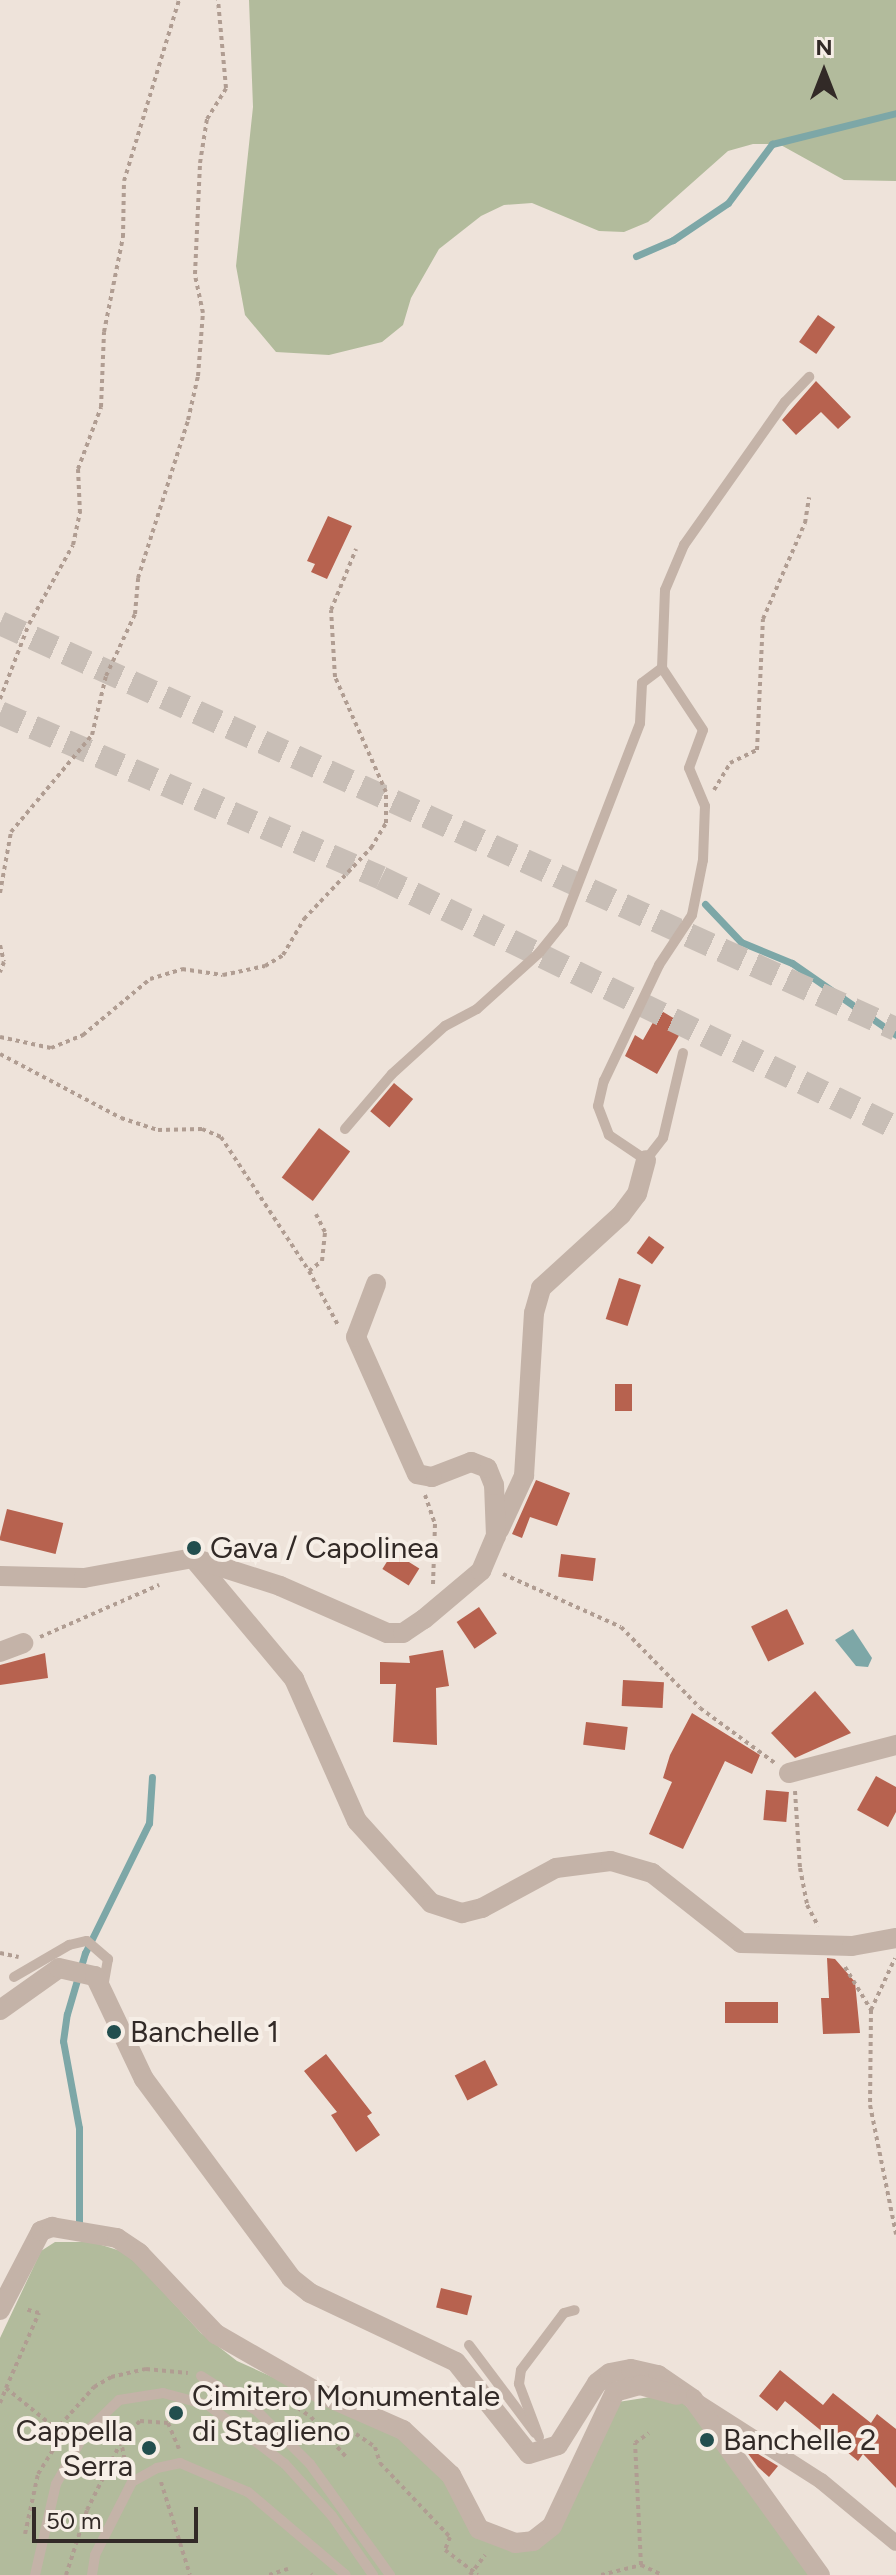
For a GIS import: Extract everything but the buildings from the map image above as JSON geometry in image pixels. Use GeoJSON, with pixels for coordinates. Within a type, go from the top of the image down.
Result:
{"type":"FeatureCollection","features":[{"type":"Feature","properties":{"kind":"street"},"geometry":{"type":"LineString","coordinates":[[0,1576],[84,1578],[184,1559],[280,1586],[387,1633],[414,1626],[432,1607],[481,1571],[524,1476],[534,1313],[541,1288],[621,1215],[637,1194],[646,1160]]}},
{"type":"Feature","properties":{"kind":"street"},"geometry":{"type":"LineString","coordinates":[[376,1284],[356,1337],[417,1474],[432,1477],[471,1462],[487,1468],[496,1501],[496,1536]]}},
{"type":"Feature","properties":{"kind":"street"},"geometry":{"type":"LineString","coordinates":[[184,1559],[294,1679],[357,1821],[431,1903],[462,1913],[482,1908],[556,1868],[611,1861],[652,1873],[734,1941],[830,1947],[896,1938]]}},
{"type":"Feature","properties":{"kind":"street"},"geometry":{"type":"LineString","coordinates":[[0,1652],[23,1643]]}},
{"type":"Feature","properties":{"kind":"street"},"geometry":{"type":"LineString","coordinates":[[789,1773],[896,1745]]}},
{"type":"Feature","properties":{"kind":"street"},"geometry":{"type":"LineString","coordinates":[[0,2010],[59,1968],[81,1969],[103,1987],[144,2079],[281,2268],[310,2293],[456,2362],[529,2454],[549,2441],[597,2383],[610,2373],[631,2369],[658,2375],[821,2481],[896,2543]]}},
{"type":"Feature","properties":{"kind":"street"},"geometry":{"type":"LineString","coordinates":[[0,2310],[41,2231],[52,2227],[117,2238],[139,2253],[216,2334],[319,2393],[403,2430],[451,2475],[479,2529],[515,2543],[533,2541],[552,2526],[615,2392],[640,2385],[693,2399],[820,2575]]}},
{"type":"Feature","properties":{"kind":"lane"},"geometry":{"type":"LineString","coordinates":[[683,1053],[663,1138],[646,1160],[609,1135],[598,1106],[604,1081],[659,965],[692,915],[703,860],[705,806],[689,768],[703,730],[662,668],[665,590],[684,545],[785,402],[809,377]]}},
{"type":"Feature","properties":{"kind":"lane"},"geometry":{"type":"LineString","coordinates":[[345,1129],[392,1074],[445,1026],[477,1009],[539,953],[563,923],[640,723],[642,683],[662,668]]}},
{"type":"Feature","properties":{"kind":"lane"},"geometry":{"type":"LineString","coordinates":[[14,1977],[69,1945],[87,1941],[108,1959],[103,1987]]}},
{"type":"Feature","properties":{"kind":"lane"},"geometry":{"type":"LineString","coordinates":[[549,2441],[519,2384],[521,2370],[564,2313],[575,2310]]}},
{"type":"Feature","properties":{"kind":"lane"},"geometry":{"type":"LineString","coordinates":[[469,2345],[549,2441]]}},
{"type":"Feature","properties":{"kind":"lane"},"geometry":{"type":"LineString","coordinates":[[201,2376],[257,2411],[310,2464],[390,2575]]}},
{"type":"Feature","properties":{"kind":"lane"},"geometry":{"type":"LineString","coordinates":[[35,2575],[56,2484],[85,2433],[119,2400],[163,2393],[208,2405],[285,2464],[332,2516],[373,2575]]}},
{"type":"Feature","properties":{"kind":"lane"},"geometry":{"type":"LineString","coordinates":[[92,2575],[95,2555],[132,2482],[157,2468],[180,2463],[248,2492],[346,2575]]}},
{"type":"Feature","properties":{"kind":"path"},"geometry":{"type":"LineString","coordinates":[[0,699],[29,624],[73,545],[80,513],[78,469],[101,407],[104,332],[123,237],[124,181],[179,0]]}},
{"type":"Feature","properties":{"kind":"path"},"geometry":{"type":"LineString","coordinates":[[0,893],[11,832],[92,735],[106,676],[135,614],[138,578],[173,478],[178,442],[191,406],[203,313],[195,274],[200,163],[207,119],[226,88],[218,0]]}},
{"type":"Feature","properties":{"kind":"path"},"geometry":{"type":"LineString","coordinates":[[705,806],[730,763],[757,750],[763,619],[805,523],[809,497]]}},
{"type":"Feature","properties":{"kind":"path"},"geometry":{"type":"LineString","coordinates":[[0,1037],[51,1048],[83,1035],[150,979],[182,969],[223,975],[265,966],[283,955],[304,919],[371,848],[386,823],[386,792],[335,677],[331,610],[356,549]]}},
{"type":"Feature","properties":{"kind":"path"},"geometry":{"type":"LineString","coordinates":[[0,945],[4,962],[0,972]]}},
{"type":"Feature","properties":{"kind":"path"},"geometry":{"type":"LineString","coordinates":[[0,1054],[121,1118],[158,1130],[202,1129],[221,1137],[309,1271],[342,1333]]}},
{"type":"Feature","properties":{"kind":"path"},"geometry":{"type":"LineString","coordinates":[[309,1271],[322,1261],[325,1232],[316,1214]]}},
{"type":"Feature","properties":{"kind":"path"},"geometry":{"type":"LineString","coordinates":[[417,1474],[435,1524],[432,1607]]}},
{"type":"Feature","properties":{"kind":"path"},"geometry":{"type":"LineString","coordinates":[[23,1643],[156,1590],[184,1559]]}},
{"type":"Feature","properties":{"kind":"path"},"geometry":{"type":"LineString","coordinates":[[481,1571],[516,1577],[621,1627],[700,1708],[789,1773],[799,1802],[807,1905],[818,1927]]}},
{"type":"Feature","properties":{"kind":"path"},"geometry":{"type":"LineString","coordinates":[[830,1947],[871,2010]]}},
{"type":"Feature","properties":{"kind":"path"},"geometry":{"type":"LineString","coordinates":[[896,1956],[871,2010],[870,2105],[896,2234]]}},
{"type":"Feature","properties":{"kind":"path"},"geometry":{"type":"LineString","coordinates":[[0,2403],[39,2313],[25,2309]]}},
{"type":"Feature","properties":{"kind":"path"},"geometry":{"type":"LineString","coordinates":[[6,2388],[55,2431]]}},
{"type":"Feature","properties":{"kind":"path"},"geometry":{"type":"LineString","coordinates":[[279,2395],[311,2417],[347,2458]]}},
{"type":"Feature","properties":{"kind":"path"},"geometry":{"type":"LineString","coordinates":[[317,2411],[325,2420]]}},
{"type":"Feature","properties":{"kind":"path"},"geometry":{"type":"LineString","coordinates":[[66,2575],[87,2510],[121,2442],[139,2418],[168,2423],[180,2463]]}},
{"type":"Feature","properties":{"kind":"path"},"geometry":{"type":"LineString","coordinates":[[346,2428],[375,2447],[380,2463],[450,2537],[445,2550],[474,2574],[488,2551]]}},
{"type":"Feature","properties":{"kind":"path"},"geometry":{"type":"LineString","coordinates":[[641,2565],[635,2443],[649,2433]]}},
{"type":"Feature","properties":{"kind":"path"},"geometry":{"type":"LineString","coordinates":[[121,2442],[132,2482]]}},
{"type":"Feature","properties":{"kind":"path"},"geometry":{"type":"LineString","coordinates":[[164,2495],[190,2575]]}},
{"type":"Feature","properties":{"kind":"path"},"geometry":{"type":"LineString","coordinates":[[601,2575],[641,2565],[662,2575]]}},
{"type":"Feature","properties":{"kind":"path"},"geometry":{"type":"LineString","coordinates":[[270,2575],[288,2569]]}},
{"type":"Feature","properties":{"kind":"green space"},"geometry":{"type":"Polygon","coordinates":[[[249,0],[896,0],[896,181],[844,180],[779,144],[753,144],[728,151],[648,222],[624,232],[599,231],[532,203],[504,205],[481,216],[439,249],[411,298],[403,325],[382,342],[329,355],[276,352],[245,315],[236,266],[253,107],[249,0]]]}},
{"type":"Feature","properties":{"kind":"green space","name":"Cimitero Monumentale di Staglieno"},"geometry":{"type":"Polygon","coordinates":[[[55,2242],[92,2242],[127,2253],[201,2333],[237,2361],[388,2429],[439,2469],[468,2527],[536,2545],[618,2402],[650,2397],[683,2403],[703,2423],[812,2575],[0,2575],[0,2338],[41,2251],[55,2242]]]}},
{"type":"Feature","properties":{"kind":"water"},"geometry":{"type":"Polygon","coordinates":[[[853,1629],[872,1658],[868,1667],[856,1666],[835,1640],[853,1629]]]}},
{"type":"Feature","properties":{"kind":"waterway"},"geometry":{"type":"LineString","coordinates":[[636,256],[673,240],[728,203],[772,144],[896,113]]}},
{"type":"Feature","properties":{"kind":"waterway"},"geometry":{"type":"LineString","coordinates":[[705,904],[741,942],[792,963],[896,1035]]}},
{"type":"Feature","properties":{"kind":"waterway"},"geometry":{"type":"LineString","coordinates":[[79,2222],[79,2128],[63,2041],[67,2014],[85,1953],[149,1823],[152,1777]]}},
{"type":"Feature","properties":{"kind":"tunnel"},"geometry":{"type":"LineString","coordinates":[[0,623],[896,1029]]}},
{"type":"Feature","properties":{"kind":"tunnel"},"geometry":{"type":"LineString","coordinates":[[0,713],[381,878],[896,1128]]}},
{"type":"Feature","properties":{"kind":"place","name":"Gava / Capolinea"},"geometry":{"type":"Point","coordinates":[194,1548]}},
{"type":"Feature","properties":{"kind":"place","name":"Banchelle 1"},"geometry":{"type":"Point","coordinates":[114,2032]}},
{"type":"Feature","properties":{"kind":"place","name":"Cimitero Monumentale di Staglieno"},"geometry":{"type":"Point","coordinates":[176,2413]}},
{"type":"Feature","properties":{"kind":"place","name":"Banchelle 2"},"geometry":{"type":"Point","coordinates":[707,2440]}},
{"type":"Feature","properties":{"kind":"place","name":"Cappella Serra"},"geometry":{"type":"Point","coordinates":[149,2448]}}]}
